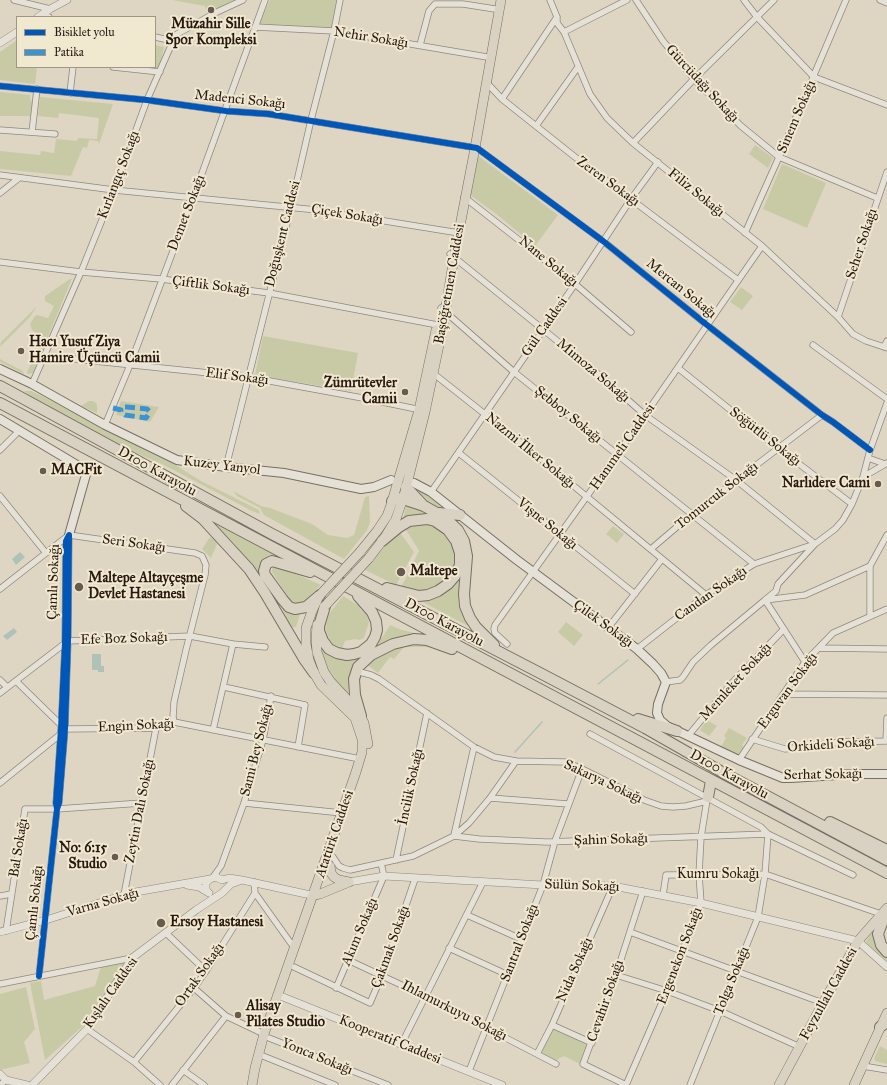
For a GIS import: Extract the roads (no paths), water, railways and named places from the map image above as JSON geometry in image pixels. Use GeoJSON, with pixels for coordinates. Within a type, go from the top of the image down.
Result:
{"type":"FeatureCollection","features":[{"type":"Feature","properties":{"kind":"highway","name":"D100 Karayolu"},"geometry":{"type":"LineString","coordinates":[[0,386],[333,567],[370,584],[609,710],[887,860]]}},
{"type":"Feature","properties":{"kind":"highway","name":"D100 Karayolu"},"geometry":{"type":"LineString","coordinates":[[0,403],[887,873]]}},
{"type":"Feature","properties":{"kind":"highway"},"geometry":{"type":"LineString","coordinates":[[0,407],[12,409]]}},
{"type":"Feature","properties":{"kind":"highway"},"geometry":{"type":"LineString","coordinates":[[410,485],[424,506]]}},
{"type":"Feature","properties":{"kind":"highway"},"geometry":{"type":"LineString","coordinates":[[168,491],[203,519],[249,569],[314,673]]}},
{"type":"Feature","properties":{"kind":"highway"},"geometry":{"type":"LineString","coordinates":[[392,502],[396,498],[424,506],[439,513],[454,525],[464,541],[468,559],[464,599],[470,618],[483,635],[505,655]]}},
{"type":"Feature","properties":{"kind":"highway"},"geometry":{"type":"LineString","coordinates":[[439,513],[460,515]]}},
{"type":"Feature","properties":{"kind":"highway"},"geometry":{"type":"LineString","coordinates":[[370,584],[414,595],[428,595],[438,591],[448,584],[458,570],[460,553],[456,541],[448,530],[435,521],[421,519],[409,521],[382,541]]}},
{"type":"Feature","properties":{"kind":"highway"},"geometry":{"type":"LineString","coordinates":[[320,596],[306,607],[295,609],[289,607],[265,575],[264,571],[266,564],[268,562],[276,561],[332,579]]}},
{"type":"Feature","properties":{"kind":"highway"},"geometry":{"type":"LineString","coordinates":[[325,606],[320,621],[319,631],[323,641],[329,649],[337,653],[347,655],[361,652],[368,647],[375,637],[377,630],[376,621],[370,608],[349,588]]}},
{"type":"Feature","properties":{"kind":"highway"},"geometry":{"type":"LineString","coordinates":[[361,716],[354,688],[356,671],[367,658],[399,642],[414,638],[432,641],[489,661]]}},
{"type":"Feature","properties":{"kind":"highway"},"geometry":{"type":"LineString","coordinates":[[609,710],[676,731]]}},
{"type":"Feature","properties":{"kind":"highway"},"geometry":{"type":"LineString","coordinates":[[707,799],[711,781]]}},
{"type":"Feature","properties":{"kind":"highway"},"geometry":{"type":"LineString","coordinates":[[754,788],[804,809],[887,850]]}},
{"type":"Feature","properties":{"kind":"highway"},"geometry":{"type":"LineString","coordinates":[[885,912],[878,934],[881,945],[887,952]]}},
{"type":"Feature","properties":{"kind":"main road","name":"Başöğretmen Caddesi"},"geometry":{"type":"LineString","coordinates":[[325,606],[369,558],[382,541],[396,519],[410,485],[422,411],[440,326],[484,81],[501,0]]}},
{"type":"Feature","properties":{"kind":"main road","name":"Başöğretmen Caddesi"},"geometry":{"type":"LineString","coordinates":[[484,81],[486,57],[496,4]]}},
{"type":"Feature","properties":{"kind":"main road","name":"Başöğretmen Caddesi"},"geometry":{"type":"LineString","coordinates":[[320,596],[360,552],[384,522],[434,374],[440,326]]}},
{"type":"Feature","properties":{"kind":"main road","name":"Kuzey Yanyol"},"geometry":{"type":"LineString","coordinates":[[0,369],[32,384],[105,424],[177,460],[284,473],[361,489],[374,487],[391,480]]}},
{"type":"Feature","properties":{"kind":"main road","name":"Çamlı Sokağı"},"geometry":{"type":"LineString","coordinates":[[0,419],[88,471],[69,535]]}},
{"type":"Feature","properties":{"kind":"main road","name":"Çilek Sokağı"},"geometry":{"type":"LineString","coordinates":[[410,485],[431,492],[534,573],[637,649],[657,669],[666,682]]}},
{"type":"Feature","properties":{"kind":"main road","name":"Atatürk Caddesi"},"geometry":{"type":"LineString","coordinates":[[280,995],[294,967],[360,759],[362,739],[355,718],[321,684],[314,673],[307,652],[306,633],[315,602],[320,596]]}},
{"type":"Feature","properties":{"kind":"main road","name":"Atatürk Caddesi"},"geometry":{"type":"LineString","coordinates":[[252,1085],[257,1061],[295,948],[318,891],[330,866],[367,756],[368,738],[361,716],[326,677],[319,658],[316,645],[316,631],[318,620],[325,606]]}},
{"type":"Feature","properties":{"kind":"main road"},"geometry":{"type":"LineString","coordinates":[[666,682],[658,704],[657,713],[660,720],[676,731],[739,760]]}},
{"type":"Feature","properties":{"kind":"main road","name":"Serhat Sokağı"},"geometry":{"type":"LineString","coordinates":[[739,760],[783,778],[853,774],[887,774]]}},
{"type":"Feature","properties":{"kind":"main road"},"geometry":{"type":"LineString","coordinates":[[330,866],[333,876],[339,880],[349,882]]}},
{"type":"Feature","properties":{"kind":"main road"},"geometry":{"type":"LineString","coordinates":[[318,891],[349,882]]}},
{"type":"Feature","properties":{"kind":"main road","name":"Feyzullah Caddesi"},"geometry":{"type":"LineString","coordinates":[[779,1085],[858,942],[885,912]]}},
{"type":"Feature","properties":{"kind":"main road"},"geometry":{"type":"LineString","coordinates":[[854,1085],[862,1066],[884,1025],[887,1013]]}},
{"type":"Feature","properties":{"kind":"main road","name":"Atatürk Caddesi"},"geometry":{"type":"LineString","coordinates":[[257,1085],[266,1036]]}},
{"type":"Feature","properties":{"kind":"street"},"geometry":{"type":"LineString","coordinates":[[14,0],[50,9]]}},
{"type":"Feature","properties":{"kind":"street"},"geometry":{"type":"LineString","coordinates":[[40,16],[67,0]]}},
{"type":"Feature","properties":{"kind":"street","name":"Kırlangıç Sokağı"},"geometry":{"type":"LineString","coordinates":[[32,384],[46,356],[81,272],[114,190],[147,100],[173,41],[178,34],[217,12],[243,0]]}},
{"type":"Feature","properties":{"kind":"street","name":"Demet Sokağı"},"geometry":{"type":"LineString","coordinates":[[105,424],[130,365],[161,279],[226,111],[265,0]]}},
{"type":"Feature","properties":{"kind":"street","name":"Doğuşkent Caddesi"},"geometry":{"type":"LineString","coordinates":[[226,467],[291,207],[310,120],[334,31],[340,0]]}},
{"type":"Feature","properties":{"kind":"street","name":"Filiz Sokağı"},"geometry":{"type":"LineString","coordinates":[[550,0],[557,17],[557,23],[564,32],[590,94],[607,118],[634,143],[762,246],[838,317],[853,334],[866,341],[886,348]]}},
{"type":"Feature","properties":{"kind":"street"},"geometry":{"type":"LineString","coordinates":[[564,32],[627,0]]}},
{"type":"Feature","properties":{"kind":"street","name":"Gürcüdağı Sokağı"},"geometry":{"type":"LineString","coordinates":[[636,0],[662,41],[694,80],[741,126],[780,157],[877,198]]}},
{"type":"Feature","properties":{"kind":"street"},"geometry":{"type":"LineString","coordinates":[[744,0],[757,17],[814,77],[887,105]]}},
{"type":"Feature","properties":{"kind":"street"},"geometry":{"type":"LineString","coordinates":[[634,143],[774,0]]}},
{"type":"Feature","properties":{"kind":"street","name":"Sinem Sokağı"},"geometry":{"type":"LineString","coordinates":[[745,233],[780,157],[846,0]]}},
{"type":"Feature","properties":{"kind":"street"},"geometry":{"type":"LineString","coordinates":[[880,0],[887,3]]}},
{"type":"Feature","properties":{"kind":"street"},"geometry":{"type":"LineString","coordinates":[[420,45],[430,11],[435,4],[496,4]]}},
{"type":"Feature","properties":{"kind":"street"},"geometry":{"type":"LineString","coordinates":[[502,99],[557,17]]}},
{"type":"Feature","properties":{"kind":"street","name":"Nehir Sokağı"},"geometry":{"type":"LineString","coordinates":[[256,27],[334,31],[486,57]]}},
{"type":"Feature","properties":{"kind":"street"},"geometry":{"type":"LineString","coordinates":[[0,43],[16,33]]}},
{"type":"Feature","properties":{"kind":"street"},"geometry":{"type":"LineString","coordinates":[[156,37],[173,41]]}},
{"type":"Feature","properties":{"kind":"street"},"geometry":{"type":"LineString","coordinates":[[70,93],[73,68]]}},
{"type":"Feature","properties":{"kind":"street"},"geometry":{"type":"LineString","coordinates":[[122,68],[160,72]]}},
{"type":"Feature","properties":{"kind":"street"},"geometry":{"type":"LineString","coordinates":[[536,126],[578,68]]}},
{"type":"Feature","properties":{"kind":"street","name":"Zeren Sokağı"},"geometry":{"type":"LineString","coordinates":[[484,81],[502,99],[575,157],[738,280]]}},
{"type":"Feature","properties":{"kind":"street","name":"Madenci Sokağı"},"geometry":{"type":"LineString","coordinates":[[0,86],[147,100],[226,111],[269,114],[473,147]]}},
{"type":"Feature","properties":{"kind":"street"},"geometry":{"type":"LineString","coordinates":[[32,132],[37,89]]}},
{"type":"Feature","properties":{"kind":"street"},"geometry":{"type":"LineString","coordinates":[[0,130],[55,134]]}},
{"type":"Feature","properties":{"kind":"street","name":"Mercan Sokağı"},"geometry":{"type":"LineString","coordinates":[[473,147],[498,163],[603,241],[707,325],[870,450]]}},
{"type":"Feature","properties":{"kind":"street","name":"Gül Caddesi"},"geometry":{"type":"LineString","coordinates":[[431,492],[658,162]]}},
{"type":"Feature","properties":{"kind":"street","name":"Seher Sokağı"},"geometry":{"type":"LineString","coordinates":[[838,317],[887,172]]}},
{"type":"Feature","properties":{"kind":"street","name":"Çiçek Sokağı"},"geometry":{"type":"LineString","coordinates":[[0,176],[114,190],[317,210],[457,232]]}},
{"type":"Feature","properties":{"kind":"street"},"geometry":{"type":"LineString","coordinates":[[0,193],[19,178]]}},
{"type":"Feature","properties":{"kind":"street","name":"Nane Sokağı"},"geometry":{"type":"LineString","coordinates":[[464,196],[575,284],[631,332]]}},
{"type":"Feature","properties":{"kind":"street","name":"Hanımeli Caddesi"},"geometry":{"type":"LineString","coordinates":[[507,644],[495,633],[494,628],[618,455],[762,246]]}},
{"type":"Feature","properties":{"kind":"street","name":"Mimoza Sokağı"},"geometry":{"type":"LineString","coordinates":[[452,256],[603,378],[645,415],[736,480],[815,544]]}},
{"type":"Feature","properties":{"kind":"street","name":"Çiftlik Sokağı"},"geometry":{"type":"LineString","coordinates":[[0,262],[81,272],[161,279],[269,293],[440,326]]}},
{"type":"Feature","properties":{"kind":"street","name":"Şebboy Sokağı"},"geometry":{"type":"LineString","coordinates":[[443,310],[514,372],[754,564]]}},
{"type":"Feature","properties":{"kind":"street"},"geometry":{"type":"LineString","coordinates":[[886,348],[887,340]]}},
{"type":"Feature","properties":{"kind":"street"},"geometry":{"type":"LineString","coordinates":[[813,345],[887,399]]}},
{"type":"Feature","properties":{"kind":"street","name":"Elif Sokağı"},"geometry":{"type":"LineString","coordinates":[[46,356],[248,377],[368,398],[422,411]]}},
{"type":"Feature","properties":{"kind":"street","name":"Söğütlü Sokağı"},"geometry":{"type":"LineString","coordinates":[[678,368],[778,448],[852,504]]}},
{"type":"Feature","properties":{"kind":"street","name":"Nazmi İlker Sokağı"},"geometry":{"type":"LineString","coordinates":[[434,374],[706,595]]}},
{"type":"Feature","properties":{"kind":"street","name":"Candan Sokağı"},"geometry":{"type":"LineString","coordinates":[[666,682],[680,680],[693,662],[710,645],[776,592],[778,584],[815,544],[835,529],[843,520],[852,504],[863,476],[870,450],[887,403]]}},
{"type":"Feature","properties":{"kind":"street","name":"Tomurcuk Sokağı"},"geometry":{"type":"LineString","coordinates":[[651,549],[692,514],[822,414]]}},
{"type":"Feature","properties":{"kind":"street"},"geometry":{"type":"LineString","coordinates":[[0,450],[20,430]]}},
{"type":"Feature","properties":{"kind":"street","name":"Vişne Sokağı"},"geometry":{"type":"LineString","coordinates":[[459,453],[635,594]]}},
{"type":"Feature","properties":{"kind":"street"},"geometry":{"type":"LineString","coordinates":[[868,458],[886,463]]}},
{"type":"Feature","properties":{"kind":"street"},"geometry":{"type":"LineString","coordinates":[[863,476],[886,463]]}},
{"type":"Feature","properties":{"kind":"street"},"geometry":{"type":"LineString","coordinates":[[0,496],[46,553]]}},
{"type":"Feature","properties":{"kind":"street"},"geometry":{"type":"LineString","coordinates":[[0,589],[69,535]]}},
{"type":"Feature","properties":{"kind":"street","name":"Seri Sokağı"},"geometry":{"type":"LineString","coordinates":[[69,535],[189,552],[202,556],[206,565],[205,575],[190,636]]}},
{"type":"Feature","properties":{"kind":"street","name":"Çamlı Sokağı"},"geometry":{"type":"LineString","coordinates":[[39,976],[59,802],[67,642],[69,535]]}},
{"type":"Feature","properties":{"kind":"street"},"geometry":{"type":"LineString","coordinates":[[870,615],[870,566],[887,536]]}},
{"type":"Feature","properties":{"kind":"street","name":"Candan Sokağı"},"geometry":{"type":"LineString","coordinates":[[637,649],[706,595],[754,564],[815,544]]}},
{"type":"Feature","properties":{"kind":"street"},"geometry":{"type":"LineString","coordinates":[[608,628],[662,560]]}},
{"type":"Feature","properties":{"kind":"street"},"geometry":{"type":"LineString","coordinates":[[805,662],[765,600],[805,595],[870,566]]}},
{"type":"Feature","properties":{"kind":"street","name":"Erguvan Sokağı"},"geometry":{"type":"LineString","coordinates":[[739,760],[805,662],[833,633],[870,615],[887,609]]}},
{"type":"Feature","properties":{"kind":"street","name":"Memleket Sokağı"},"geometry":{"type":"LineString","coordinates":[[688,736],[732,683],[784,629]]}},
{"type":"Feature","properties":{"kind":"street"},"geometry":{"type":"LineString","coordinates":[[174,722],[174,702],[190,636]]}},
{"type":"Feature","properties":{"kind":"street","name":"Efe Boz Sokağı"},"geometry":{"type":"LineString","coordinates":[[0,693],[67,642],[190,636],[233,644],[265,647]]}},
{"type":"Feature","properties":{"kind":"street"},"geometry":{"type":"LineString","coordinates":[[214,730],[233,644]]}},
{"type":"Feature","properties":{"kind":"street"},"geometry":{"type":"LineString","coordinates":[[819,648],[887,649]]}},
{"type":"Feature","properties":{"kind":"street","name":"Sakarya Sokağı"},"geometry":{"type":"LineString","coordinates":[[356,671],[379,679],[474,747],[494,757],[516,761],[560,761],[572,764],[644,800],[661,806],[686,806],[707,799]]}},
{"type":"Feature","properties":{"kind":"street"},"geometry":{"type":"LineString","coordinates":[[0,680],[7,687]]}},
{"type":"Feature","properties":{"kind":"street"},"geometry":{"type":"LineString","coordinates":[[0,783],[61,734],[63,728],[16,681]]}},
{"type":"Feature","properties":{"kind":"street"},"geometry":{"type":"LineString","coordinates":[[224,687],[305,704],[298,747]]}},
{"type":"Feature","properties":{"kind":"street"},"geometry":{"type":"LineString","coordinates":[[784,694],[887,696]]}},
{"type":"Feature","properties":{"kind":"street","name":"Sami Bey Sokağı"},"geometry":{"type":"LineString","coordinates":[[216,879],[244,803],[262,740],[271,696]]}},
{"type":"Feature","properties":{"kind":"street","name":"İncilik Sokağı"},"geometry":{"type":"LineString","coordinates":[[396,860],[427,713]]}},
{"type":"Feature","properties":{"kind":"street"},"geometry":{"type":"LineString","coordinates":[[886,741],[887,718]]}},
{"type":"Feature","properties":{"kind":"street","name":"Engin Sokağı"},"geometry":{"type":"LineString","coordinates":[[63,728],[156,728],[174,722],[360,759]]}},
{"type":"Feature","properties":{"kind":"street","name":"Zeytin Dalı Sokağı"},"geometry":{"type":"LineString","coordinates":[[124,895],[156,728]]}},
{"type":"Feature","properties":{"kind":"street","name":"Çamlı Sokağı"},"geometry":{"type":"LineString","coordinates":[[57,809],[56,803],[61,734]]}},
{"type":"Feature","properties":{"kind":"street"},"geometry":{"type":"LineString","coordinates":[[590,734],[707,799],[761,827],[768,834],[853,875]]}},
{"type":"Feature","properties":{"kind":"street","name":"Orkideli Sokağı"},"geometry":{"type":"LineString","coordinates":[[752,739],[785,750],[842,742],[886,741]]}},
{"type":"Feature","properties":{"kind":"street"},"geometry":{"type":"LineString","coordinates":[[454,836],[474,747]]}},
{"type":"Feature","properties":{"kind":"street"},"geometry":{"type":"LineString","coordinates":[[333,857],[338,865],[346,870],[350,870],[413,856],[454,836],[469,823],[490,798],[516,761]]}},
{"type":"Feature","properties":{"kind":"street","name":"Santral Sokağı"},"geometry":{"type":"LineString","coordinates":[[469,1071],[543,885],[555,842],[582,769]]}},
{"type":"Feature","properties":{"kind":"street"},"geometry":{"type":"LineString","coordinates":[[490,798],[568,804]]}},
{"type":"Feature","properties":{"kind":"street","name":"Ergenekon Sokağı"},"geometry":{"type":"LineString","coordinates":[[626,1085],[667,991],[701,903],[699,874],[701,837],[707,799]]}},
{"type":"Feature","properties":{"kind":"street","name":"Bal Sokağı"},"geometry":{"type":"LineString","coordinates":[[3,932],[12,894],[25,809],[57,809],[142,803]]}},
{"type":"Feature","properties":{"kind":"street","name":"Sami Bey Sokağı"},"geometry":{"type":"LineString","coordinates":[[244,803],[342,814]]}},
{"type":"Feature","properties":{"kind":"street"},"geometry":{"type":"LineString","coordinates":[[765,874],[768,834]]}},
{"type":"Feature","properties":{"kind":"street","name":"Şahin Sokağı"},"geometry":{"type":"LineString","coordinates":[[454,836],[479,839],[555,842],[768,834]]}},
{"type":"Feature","properties":{"kind":"street"},"geometry":{"type":"LineString","coordinates":[[381,863],[384,876]]}},
{"type":"Feature","properties":{"kind":"street","name":"Kumru Sokağı"},"geometry":{"type":"LineString","coordinates":[[663,895],[666,875],[765,874],[885,912]]}},
{"type":"Feature","properties":{"kind":"street","name":"Tolga Sokağı"},"geometry":{"type":"LineString","coordinates":[[690,1085],[758,917],[765,874]]}},
{"type":"Feature","properties":{"kind":"street","name":"Sülün Sokağı"},"geometry":{"type":"LineString","coordinates":[[349,882],[384,876],[415,879],[543,885],[613,886],[701,903],[858,942]]}},
{"type":"Feature","properties":{"kind":"street","name":"Akım Sokağı"},"geometry":{"type":"LineString","coordinates":[[336,988],[384,876]]}},
{"type":"Feature","properties":{"kind":"street","name":"Varna Sokağı"},"geometry":{"type":"LineString","coordinates":[[3,932],[124,895],[216,879],[229,878],[242,880]]}},
{"type":"Feature","properties":{"kind":"street"},"geometry":{"type":"LineString","coordinates":[[183,884],[199,887],[212,896],[220,893],[224,886],[216,879],[206,885],[208,892]]}},
{"type":"Feature","properties":{"kind":"street","name":"Çakmak Sokağı"},"geometry":{"type":"LineString","coordinates":[[294,967],[370,1003],[382,975],[415,879]]}},
{"type":"Feature","properties":{"kind":"street"},"geometry":{"type":"LineString","coordinates":[[242,880],[306,894],[318,891]]}},
{"type":"Feature","properties":{"kind":"street","name":"Kışlalı Caddesi"},"geometry":{"type":"LineString","coordinates":[[32,1085],[87,1029],[132,958],[235,881],[242,880]]}},
{"type":"Feature","properties":{"kind":"street"},"geometry":{"type":"LineString","coordinates":[[254,882],[254,892],[295,948]]}},
{"type":"Feature","properties":{"kind":"street"},"geometry":{"type":"LineString","coordinates":[[401,1045],[483,882]]}},
{"type":"Feature","properties":{"kind":"street","name":"Nida Sokağı"},"geometry":{"type":"LineString","coordinates":[[537,1054],[552,1024],[613,886]]}},
{"type":"Feature","properties":{"kind":"street","name":"Cevahir Sokağı"},"geometry":{"type":"LineString","coordinates":[[626,1085],[583,1064],[616,975],[643,891]]}},
{"type":"Feature","properties":{"kind":"street","name":"Kışlalı Caddesi"},"geometry":{"type":"LineString","coordinates":[[196,910],[207,897],[208,892]]}},
{"type":"Feature","properties":{"kind":"street","name":"Ortak Sokağı"},"geometry":{"type":"LineString","coordinates":[[134,1062],[206,971],[254,892]]}},
{"type":"Feature","properties":{"kind":"street"},"geometry":{"type":"LineString","coordinates":[[0,896],[12,894]]}},
{"type":"Feature","properties":{"kind":"street"},"geometry":{"type":"LineString","coordinates":[[467,915],[521,939]]}},
{"type":"Feature","properties":{"kind":"street"},"geometry":{"type":"LineString","coordinates":[[630,932],[823,1003]]}},
{"type":"Feature","properties":{"kind":"street"},"geometry":{"type":"LineString","coordinates":[[166,933],[206,971]]}},
{"type":"Feature","properties":{"kind":"street"},"geometry":{"type":"LineString","coordinates":[[858,942],[887,967]]}},
{"type":"Feature","properties":{"kind":"street"},"geometry":{"type":"LineString","coordinates":[[449,948],[508,975]]}},
{"type":"Feature","properties":{"kind":"street"},"geometry":{"type":"LineString","coordinates":[[0,984],[132,958]]}},
{"type":"Feature","properties":{"kind":"street","name":"Ihlamurkuyu Sokağı"},"geometry":{"type":"LineString","coordinates":[[348,960],[425,996],[556,1064]]}},
{"type":"Feature","properties":{"kind":"street"},"geometry":{"type":"LineString","coordinates":[[616,975],[667,991],[720,1011],[800,1048]]}},
{"type":"Feature","properties":{"kind":"street","name":"Yonca Sokağı"},"geometry":{"type":"LineString","coordinates":[[194,988],[226,1016],[266,1036],[388,1085]]}},
{"type":"Feature","properties":{"kind":"street","name":"Kooperatif Caddesi"},"geometry":{"type":"LineString","coordinates":[[280,995],[502,1085]]}},
{"type":"Feature","properties":{"kind":"street"},"geometry":{"type":"LineString","coordinates":[[172,1085],[226,1016]]}},
{"type":"Feature","properties":{"kind":"street"},"geometry":{"type":"LineString","coordinates":[[552,1024],[592,1043]]}},
{"type":"Feature","properties":{"kind":"street"},"geometry":{"type":"LineString","coordinates":[[87,1029],[134,1062],[160,1085]]}},
{"type":"Feature","properties":{"kind":"street"},"geometry":{"type":"LineString","coordinates":[[263,1056],[335,1085]]}},
{"type":"Feature","properties":{"kind":"street"},"geometry":{"type":"LineString","coordinates":[[862,1066],[887,1070]]}},
{"type":"Feature","properties":{"kind":"street"},"geometry":{"type":"LineString","coordinates":[[183,1070],[204,1085]]}},
{"type":"Feature","properties":{"kind":"street"},"geometry":{"type":"LineString","coordinates":[[0,1074],[3,1082],[27,1085]]}},
{"type":"Feature","properties":{"kind":"street"},"geometry":{"type":"LineString","coordinates":[[148,1085],[151,1078]]}},
{"type":"Feature","properties":{"kind":"waterway"},"geometry":{"type":"LineString","coordinates":[[598,684],[628,660]]}},
{"type":"Feature","properties":{"kind":"waterway"},"geometry":{"type":"LineString","coordinates":[[515,752],[542,722]]}},
{"type":"Feature","properties":{"kind":"place","name":"Müzahir Sille Spor Kompleksi"},"geometry":{"type":"Point","coordinates":[211,10]}},
{"type":"Feature","properties":{"kind":"place","name":"Hacı Yusuf Ziya Hamire Üçüncü Camii"},"geometry":{"type":"Point","coordinates":[21,351]}},
{"type":"Feature","properties":{"kind":"place","name":"Zümrütevler Camii"},"geometry":{"type":"Point","coordinates":[405,392]}},
{"type":"Feature","properties":{"kind":"place","name":"MACFit"},"geometry":{"type":"Point","coordinates":[43,471]}},
{"type":"Feature","properties":{"kind":"place","name":"Narlıdere Cami"},"geometry":{"type":"Point","coordinates":[878,484]}},
{"type":"Feature","properties":{"kind":"place","name":"Maltepe"},"geometry":{"type":"Point","coordinates":[401,572]}},
{"type":"Feature","properties":{"kind":"place","name":"Maltepe Altayçeşme Devlet Hastanesi"},"geometry":{"type":"Point","coordinates":[79,587]}},
{"type":"Feature","properties":{"kind":"place","name":"No: 6:15 Studio"},"geometry":{"type":"Point","coordinates":[115,857]}},
{"type":"Feature","properties":{"kind":"place","name":"Ersoy Hastanesi"},"geometry":{"type":"Point","coordinates":[161,923]}},
{"type":"Feature","properties":{"kind":"place","name":"Alisay Pilates Studio"},"geometry":{"type":"Point","coordinates":[238,1015]}}]}
